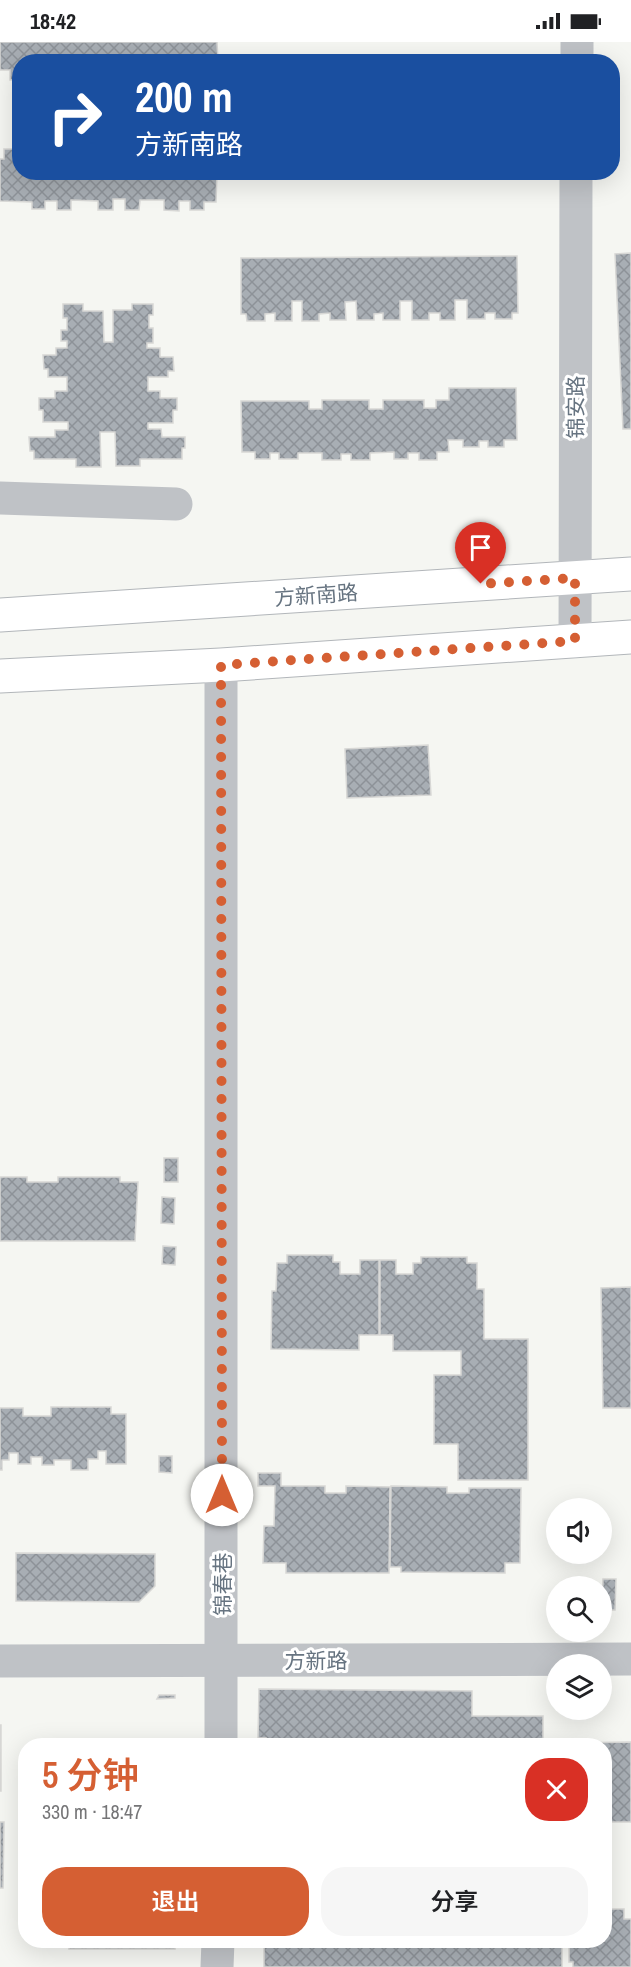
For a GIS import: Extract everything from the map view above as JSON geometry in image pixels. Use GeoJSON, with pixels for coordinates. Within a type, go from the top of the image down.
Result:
{"type":"FeatureCollection","features":[{"type":"Feature","properties":{"kind":"main road","name":"方新南路"},"geometry":{"type":"LineString","coordinates":[[0,615],[631,574]]}},
{"type":"Feature","properties":{"kind":"main road"},"geometry":{"type":"LineString","coordinates":[[0,676],[221,665],[631,637]]}},
{"type":"Feature","properties":{"kind":"street","name":"锦安路"},"geometry":{"type":"LineString","coordinates":[[575,641],[576,180]]}},
{"type":"Feature","properties":{"kind":"street"},"geometry":{"type":"LineString","coordinates":[[0,498],[176,504]]}},
{"type":"Feature","properties":{"kind":"street","name":"锦春巷"},"geometry":{"type":"LineString","coordinates":[[221,665],[221,1738]]}},
{"type":"Feature","properties":{"kind":"street","name":"方新路"},"geometry":{"type":"LineString","coordinates":[[0,1661],[631,1659]]}},
{"type":"Feature","properties":{"kind":"street"},"geometry":{"type":"LineString","coordinates":[[217,1967],[218,1948]]}},
{"type":"Feature","properties":{"kind":"building"},"geometry":{"type":"Polygon","coordinates":[[[0,42],[217,42],[218,54],[12,54],[12,80],[10,80],[10,70],[0,70],[0,42]]]}},
{"type":"Feature","properties":{"kind":"building"},"geometry":{"type":"Polygon","coordinates":[[[4,149],[12,149],[12,180],[217,180],[216,202],[204,202],[204,210],[190,210],[190,201],[179,201],[179,211],[164,210],[164,200],[140,200],[139,210],[125,210],[125,199],[113,199],[113,210],[98,210],[98,201],[71,200],[71,210],[57,210],[57,201],[45,201],[45,209],[32,209],[32,202],[0,201],[0,159],[4,159],[4,149]]]}},
{"type":"Feature","properties":{"kind":"building"},"geometry":{"type":"Polygon","coordinates":[[[631,253],[631,429],[623,429],[615,254],[631,253]]]}},
{"type":"Feature","properties":{"kind":"building"},"geometry":{"type":"Polygon","coordinates":[[[517,256],[518,313],[512,313],[512,319],[495,319],[495,313],[485,313],[485,319],[467,319],[467,300],[455,300],[455,320],[440,320],[440,313],[429,313],[429,320],[412,320],[412,301],[400,301],[400,320],[383,320],[383,313],[374,314],[374,320],[357,320],[356,301],[345,302],[346,320],[330,320],[330,313],[319,314],[319,321],[302,321],[302,301],[292,301],[292,321],[275,321],[275,313],[265,314],[265,321],[247,321],[246,314],[241,314],[241,258],[517,256]]]}},
{"type":"Feature","properties":{"kind":"building"},"geometry":{"type":"Polygon","coordinates":[[[63,304],[83,304],[83,311],[103,311],[104,342],[113,342],[113,310],[132,310],[132,304],[153,304],[153,315],[149,315],[149,328],[153,328],[153,343],[147,343],[147,348],[160,348],[160,357],[173,357],[174,371],[168,371],[168,377],[148,377],[148,391],[160,391],[160,398],[177,398],[177,410],[173,410],[173,423],[148,423],[148,429],[161,429],[162,437],[185,437],[182,459],[140,459],[140,466],[116,466],[115,432],[100,432],[101,467],[76,467],[76,459],[34,459],[34,451],[30,451],[29,437],[55,437],[55,430],[68,430],[68,422],[43,422],[43,410],[39,410],[39,398],[55,398],[55,391],[67,391],[67,377],[48,377],[48,369],[44,369],[43,355],[56,355],[56,348],[67,348],[67,341],[61,341],[61,330],[67,330],[67,318],[63,318],[63,304]]]}},
{"type":"Feature","properties":{"kind":"building"},"geometry":{"type":"Polygon","coordinates":[[[449,388],[516,388],[517,440],[504,440],[504,447],[488,447],[488,441],[479,441],[479,447],[463,447],[463,440],[448,440],[449,452],[437,452],[437,460],[419,460],[419,453],[408,453],[408,459],[394,459],[394,452],[370,453],[370,460],[351,460],[351,454],[341,454],[341,460],[322,460],[322,453],[298,453],[298,459],[279,459],[279,453],[270,453],[270,459],[255,459],[255,452],[242,452],[241,401],[309,401],[309,409],[322,409],[322,400],[369,400],[369,409],[383,409],[383,400],[424,400],[424,408],[436,408],[436,400],[449,400],[449,388]]]}},
{"type":"Feature","properties":{"kind":"building"},"geometry":{"type":"Polygon","coordinates":[[[428,745],[431,795],[347,798],[345,749],[428,745]]]}},
{"type":"Feature","properties":{"kind":"building"},"geometry":{"type":"Polygon","coordinates":[[[164,1158],[178,1158],[178,1182],[164,1182],[164,1158]]]}},
{"type":"Feature","properties":{"kind":"building"},"geometry":{"type":"Polygon","coordinates":[[[0,1177],[27,1177],[27,1182],[58,1182],[58,1177],[120,1177],[120,1182],[138,1182],[135,1241],[0,1241],[0,1177]]]}},
{"type":"Feature","properties":{"kind":"building"},"geometry":{"type":"Polygon","coordinates":[[[162,1197],[175,1198],[174,1224],[161,1223],[162,1197]]]}},
{"type":"Feature","properties":{"kind":"building"},"geometry":{"type":"Polygon","coordinates":[[[163,1246],[176,1247],[175,1265],[162,1264],[163,1246]]]}},
{"type":"Feature","properties":{"kind":"building"},"geometry":{"type":"Polygon","coordinates":[[[287,1255],[333,1255],[333,1262],[340,1262],[340,1274],[360,1274],[360,1260],[379,1260],[379,1335],[359,1335],[359,1350],[271,1349],[272,1291],[276,1291],[277,1263],[287,1263],[287,1255]]]}},
{"type":"Feature","properties":{"kind":"building"},"geometry":{"type":"Polygon","coordinates":[[[421,1257],[467,1257],[467,1263],[477,1263],[477,1289],[484,1289],[484,1339],[528,1339],[528,1480],[458,1480],[458,1444],[434,1444],[434,1375],[461,1375],[461,1351],[393,1351],[393,1335],[380,1335],[380,1260],[396,1260],[396,1274],[413,1274],[413,1263],[421,1263],[421,1257]]]}},
{"type":"Feature","properties":{"kind":"building"},"geometry":{"type":"Polygon","coordinates":[[[631,1287],[631,1408],[603,1408],[601,1288],[631,1287]]]}},
{"type":"Feature","properties":{"kind":"building"},"geometry":{"type":"Polygon","coordinates":[[[51,1407],[111,1407],[111,1414],[126,1414],[126,1464],[106,1464],[106,1451],[98,1451],[98,1459],[88,1459],[88,1470],[71,1470],[71,1460],[54,1460],[54,1465],[42,1465],[42,1457],[31,1457],[31,1464],[18,1464],[18,1453],[9,1453],[9,1460],[2,1460],[2,1470],[0,1470],[0,1408],[23,1408],[23,1416],[51,1416],[51,1407]]]}},
{"type":"Feature","properties":{"kind":"building"},"geometry":{"type":"Polygon","coordinates":[[[159,1456],[172,1456],[172,1473],[159,1472],[159,1456]]]}},
{"type":"Feature","properties":{"kind":"building"},"geometry":{"type":"Polygon","coordinates":[[[258,1473],[281,1473],[281,1486],[325,1486],[325,1493],[346,1493],[346,1486],[390,1487],[389,1573],[286,1573],[286,1563],[263,1563],[264,1526],[274,1526],[275,1486],[258,1486],[258,1473]]]}},
{"type":"Feature","properties":{"kind":"building"},"geometry":{"type":"Polygon","coordinates":[[[391,1486],[447,1487],[447,1493],[469,1493],[469,1488],[521,1488],[520,1563],[505,1563],[505,1573],[401,1572],[401,1567],[390,1567],[391,1486]]]}},
{"type":"Feature","properties":{"kind":"building"},"geometry":{"type":"Polygon","coordinates":[[[16,1553],[155,1554],[155,1586],[139,1602],[16,1601],[16,1553]]]}},
{"type":"Feature","properties":{"kind":"building"},"geometry":{"type":"Polygon","coordinates":[[[612,1579],[616,1579],[615,1610],[612,1610],[612,1579]]]}},
{"type":"Feature","properties":{"kind":"building"},"geometry":{"type":"Polygon","coordinates":[[[259,1689],[472,1691],[472,1716],[543,1716],[543,1738],[258,1738],[259,1689]]]}},
{"type":"Feature","properties":{"kind":"building"},"geometry":{"type":"Polygon","coordinates":[[[159,1695],[175,1695],[175,1698],[157,1699],[159,1695]]]}},
{"type":"Feature","properties":{"kind":"building"},"geometry":{"type":"Polygon","coordinates":[[[1,1725],[1,1791],[0,1791],[1,1725]]]}},
{"type":"Feature","properties":{"kind":"building"},"geometry":{"type":"Polygon","coordinates":[[[612,1742],[631,1742],[631,1822],[612,1822],[612,1742]]]}},
{"type":"Feature","properties":{"kind":"building"},"geometry":{"type":"Polygon","coordinates":[[[0,1822],[4,1822],[3,1888],[0,1888],[0,1822]]]}},
{"type":"Feature","properties":{"kind":"building"},"geometry":{"type":"Polygon","coordinates":[[[612,1909],[624,1909],[624,1919],[631,1919],[631,1967],[573,1967],[573,1962],[569,1962],[569,1948],[612,1948],[612,1909]]]}},
{"type":"Feature","properties":{"kind":"building"},"geometry":{"type":"Polygon","coordinates":[[[69,1948],[175,1948],[175,1949],[69,1948]]]}},
{"type":"Feature","properties":{"kind":"building"},"geometry":{"type":"Polygon","coordinates":[[[264,1948],[562,1948],[562,1967],[264,1967],[264,1948]]]}},
{"type":"Feature","properties":{"kind":"route"},"geometry":{"type":"LineString","coordinates":[[222,1495],[221,665],[575,641],[575,578],[481,584]]}}]}
